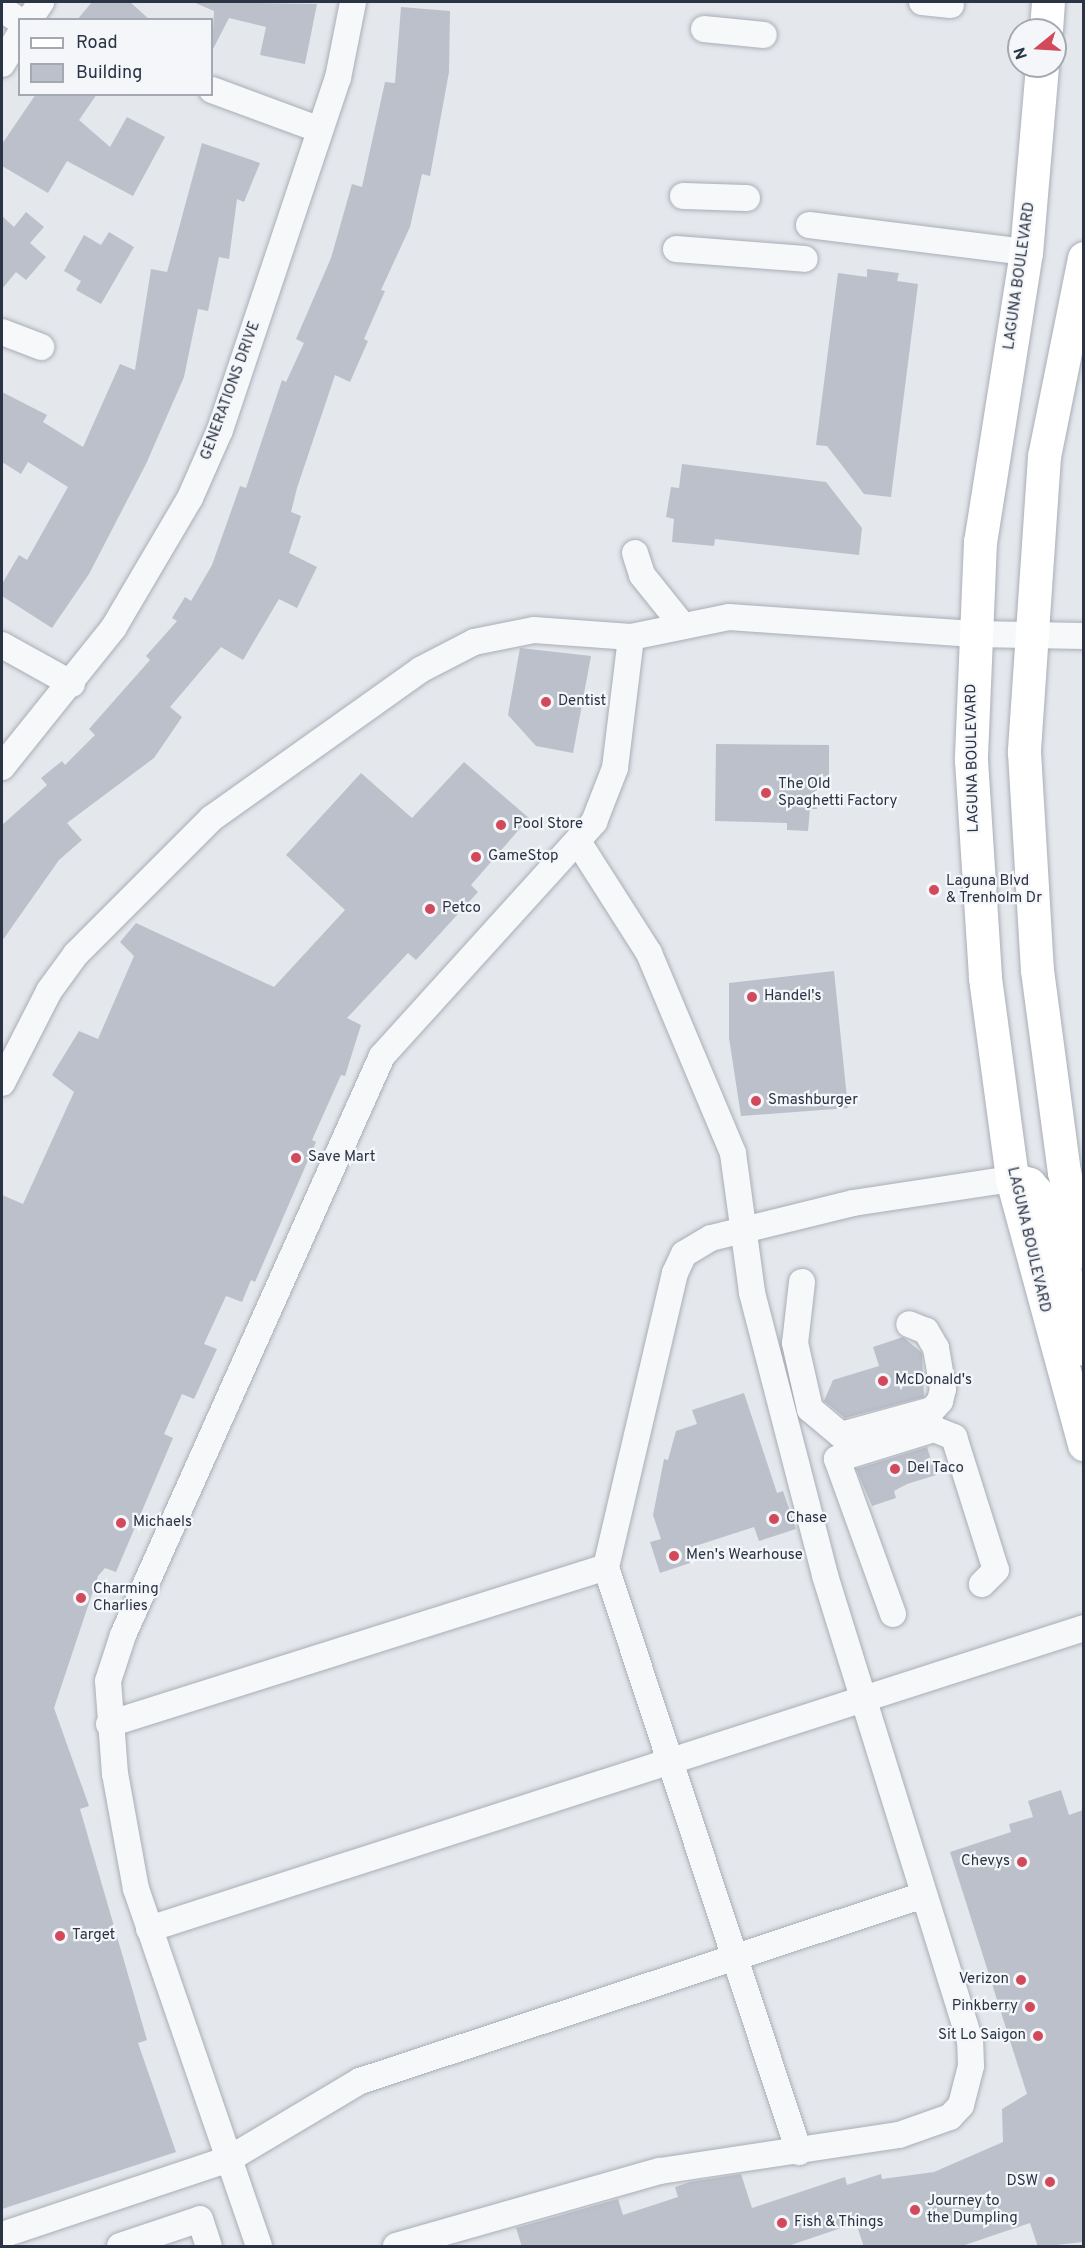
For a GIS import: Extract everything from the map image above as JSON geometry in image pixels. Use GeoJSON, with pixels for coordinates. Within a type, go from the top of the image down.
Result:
{"type":"FeatureCollection","features":[{"type":"Feature","properties":{"kind":"main road"},"geometry":{"type":"LineString","coordinates":[[1047,18],[1048,2]]}},
{"type":"Feature","properties":{"kind":"main road","name":"LAGUNA BOULEVARD"},"geometry":{"type":"LineString","coordinates":[[1041,78],[1026,252],[980,541],[973,634],[975,869],[1012,1179],[1083,1444]]}},
{"type":"Feature","properties":{"kind":"main road"},"geometry":{"type":"LineString","coordinates":[[1082,1235],[1064,1172],[1030,886],[1024,752],[1044,456],[1083,258]]}},
{"type":"Feature","properties":{"kind":"main road"},"geometry":{"type":"LineString","coordinates":[[1012,1179],[1029,1184],[1047,1204],[1083,1349]]}},
{"type":"Feature","properties":{"kind":"street"},"geometry":{"type":"LineString","coordinates":[[30,18],[41,2]]}},
{"type":"Feature","properties":{"kind":"street","name":"GENERATIONS DRIVE"},"geometry":{"type":"LineString","coordinates":[[2,767],[72,684],[154,564],[216,440],[320,130],[353,2]]}},
{"type":"Feature","properties":{"kind":"street"},"geometry":{"type":"LineString","coordinates":[[922,2],[951,5]]}},
{"type":"Feature","properties":{"kind":"street"},"geometry":{"type":"LineString","coordinates":[[2,9],[18,20]]}},
{"type":"Feature","properties":{"kind":"street"},"geometry":{"type":"LineString","coordinates":[[704,29],[764,35]]}},
{"type":"Feature","properties":{"kind":"street"},"geometry":{"type":"LineString","coordinates":[[2,64],[18,37]]}},
{"type":"Feature","properties":{"kind":"street"},"geometry":{"type":"LineString","coordinates":[[213,90],[320,130]]}},
{"type":"Feature","properties":{"kind":"street"},"geometry":{"type":"LineString","coordinates":[[683,196],[747,198]]}},
{"type":"Feature","properties":{"kind":"street"},"geometry":{"type":"LineString","coordinates":[[809,225],[1026,252]]}},
{"type":"Feature","properties":{"kind":"street"},"geometry":{"type":"LineString","coordinates":[[676,249],[805,259]]}},
{"type":"Feature","properties":{"kind":"street"},"geometry":{"type":"LineString","coordinates":[[2,332],[41,347]]}},
{"type":"Feature","properties":{"kind":"street"},"geometry":{"type":"LineString","coordinates":[[635,553],[642,575],[682,625]]}},
{"type":"Feature","properties":{"kind":"street"},"geometry":{"type":"LineString","coordinates":[[2,1083],[49,991],[76,954],[141,884],[246,789],[338,733],[420,670],[474,642],[534,630],[631,637],[729,617],[973,634],[1083,636]]}},
{"type":"Feature","properties":{"kind":"street"},"geometry":{"type":"LineString","coordinates":[[259,2247],[149,1929],[129,1858],[109,1725],[108,1681],[123,1635],[382,1056],[579,843],[602,804],[615,768],[631,637]]}},
{"type":"Feature","properties":{"kind":"street"},"geometry":{"type":"LineString","coordinates":[[2,645],[72,684]]}},
{"type":"Feature","properties":{"kind":"street"},"geometry":{"type":"LineString","coordinates":[[396,2247],[660,2172],[899,2135],[950,2117],[961,2105],[971,2066],[970,2041],[825,1575],[752,1292],[746,1229],[733,1153],[665,987],[600,870],[579,843]]}},
{"type":"Feature","properties":{"kind":"street"},"geometry":{"type":"LineString","coordinates":[[799,2152],[674,1760],[606,1567],[675,1273],[684,1254],[711,1238],[853,1203],[1012,1179]]}},
{"type":"Feature","properties":{"kind":"street"},"geometry":{"type":"LineString","coordinates":[[802,1282],[795,1343],[810,1410],[841,1435],[932,1410],[944,1389],[936,1348],[926,1331],[909,1324]]}},
{"type":"Feature","properties":{"kind":"street"},"geometry":{"type":"LineString","coordinates":[[893,1614],[837,1459],[943,1430],[954,1437],[996,1570],[982,1584]]}},
{"type":"Feature","properties":{"kind":"street"},"geometry":{"type":"LineString","coordinates":[[109,1725],[606,1567]]}},
{"type":"Feature","properties":{"kind":"street"},"geometry":{"type":"LineString","coordinates":[[149,1929],[1083,1628]]}},
{"type":"Feature","properties":{"kind":"street"},"geometry":{"type":"LineString","coordinates":[[2,2235],[229,2159],[360,2081],[736,1954],[924,1895]]}},
{"type":"Feature","properties":{"kind":"street"},"geometry":{"type":"LineString","coordinates":[[120,2247],[200,2218],[209,2247]]}},
{"type":"Feature","properties":{"kind":"building"},"geometry":{"type":"Polygon","coordinates":[[[92,2],[130,2],[148,18],[79,18],[92,2]]]}},
{"type":"Feature","properties":{"kind":"building"},"geometry":{"type":"Polygon","coordinates":[[[193,2],[317,4],[305,64],[260,55],[266,27],[229,18],[213,49],[214,11],[193,2]]]}},
{"type":"Feature","properties":{"kind":"building"},"geometry":{"type":"Polygon","coordinates":[[[401,7],[450,11],[449,72],[430,176],[422,174],[410,227],[381,290],[385,291],[364,339],[368,341],[350,382],[335,375],[297,488],[291,512],[301,516],[289,553],[317,567],[297,608],[279,599],[243,660],[221,647],[170,707],[182,717],[154,758],[67,823],[82,840],[59,860],[2,941],[2,825],[47,785],[41,778],[62,761],[65,765],[95,735],[89,729],[150,660],[146,656],[177,621],[172,618],[185,597],[191,601],[212,565],[240,486],[246,488],[282,380],[286,382],[304,343],[296,339],[331,258],[352,184],[362,187],[385,82],[395,83],[401,7]]]}},
{"type":"Feature","properties":{"kind":"building"},"geometry":{"type":"Polygon","coordinates":[[[35,96],[96,96],[79,120],[110,147],[127,117],[165,137],[133,196],[67,161],[48,193],[2,166],[2,144],[35,96]]]}},
{"type":"Feature","properties":{"kind":"building"},"geometry":{"type":"Polygon","coordinates":[[[202,143],[260,163],[244,202],[237,199],[229,259],[219,257],[208,311],[198,309],[184,377],[146,464],[89,574],[52,628],[2,596],[2,584],[19,555],[27,560],[68,487],[28,462],[21,474],[2,462],[2,392],[47,415],[43,422],[83,447],[120,364],[135,370],[151,269],[167,272],[202,143]]]}},
{"type":"Feature","properties":{"kind":"building"},"geometry":{"type":"Polygon","coordinates":[[[26,212],[44,227],[30,243],[46,257],[26,280],[16,272],[2,289],[2,216],[14,227],[26,212]]]}},
{"type":"Feature","properties":{"kind":"building"},"geometry":{"type":"Polygon","coordinates":[[[109,232],[134,247],[101,304],[76,290],[81,281],[64,271],[84,235],[101,245],[109,232]]]}},
{"type":"Feature","properties":{"kind":"building"},"geometry":{"type":"Polygon","coordinates":[[[867,269],[899,273],[897,281],[918,284],[891,497],[864,494],[827,446],[816,445],[838,273],[867,277],[867,269]]]}},
{"type":"Feature","properties":{"kind":"building"},"geometry":{"type":"Polygon","coordinates":[[[682,464],[826,482],[862,528],[859,555],[715,539],[714,546],[672,542],[674,519],[666,517],[671,487],[679,488],[682,464]]]}},
{"type":"Feature","properties":{"kind":"building","name":"Dentist"},"geometry":{"type":"Polygon","coordinates":[[[520,648],[591,656],[573,753],[536,746],[508,715],[520,648]]]}},
{"type":"Feature","properties":{"kind":"building","name":"The Old Spaghetti Factory"},"geometry":{"type":"Polygon","coordinates":[[[716,744],[829,745],[829,777],[817,776],[817,809],[810,809],[808,831],[787,830],[787,823],[715,821],[716,744]]]}},
{"type":"Feature","properties":{"kind":"building"},"geometry":{"type":"Polygon","coordinates":[[[464,762],[529,818],[471,885],[478,892],[416,960],[408,953],[347,1018],[361,1025],[345,1076],[341,1075],[312,1140],[316,1142],[255,1282],[251,1280],[242,1302],[226,1296],[204,1344],[217,1349],[194,1399],[182,1394],[164,1434],[173,1438],[116,1572],[105,1568],[98,1576],[54,1708],[89,1806],[80,1809],[147,2040],[138,2043],[176,2152],[2,2209],[2,1195],[23,1204],[74,1092],[52,1075],[79,1031],[98,1039],[134,956],[120,942],[136,923],[274,987],[345,910],[286,855],[361,773],[412,818],[464,762]]]}},
{"type":"Feature","properties":{"kind":"building"},"geometry":{"type":"Polygon","coordinates":[[[834,971],[848,1108],[741,1116],[729,1038],[729,983],[834,971]]]}},
{"type":"Feature","properties":{"kind":"building","name":"McDonald's"},"geometry":{"type":"Polygon","coordinates":[[[903,1337],[922,1353],[924,1397],[845,1418],[824,1401],[833,1380],[879,1366],[873,1347],[903,1337]]]}},
{"type":"Feature","properties":{"kind":"building"},"geometry":{"type":"Polygon","coordinates":[[[744,1393],[777,1493],[783,1491],[796,1529],[759,1541],[754,1527],[686,1549],[690,1563],[660,1573],[650,1542],[661,1539],[653,1515],[664,1459],[668,1460],[676,1431],[697,1424],[692,1410],[744,1393]]]}},
{"type":"Feature","properties":{"kind":"building","name":"Del Taco"},"geometry":{"type":"Polygon","coordinates":[[[927,1447],[936,1475],[907,1484],[894,1491],[896,1498],[872,1506],[856,1469],[927,1447]]]}},
{"type":"Feature","properties":{"kind":"building"},"geometry":{"type":"Polygon","coordinates":[[[1061,1790],[1069,1815],[1083,1810],[1083,2242],[1038,2247],[1030,2223],[959,2247],[864,2247],[856,2223],[785,2247],[522,2247],[516,2228],[618,2199],[623,2215],[678,2197],[675,2187],[690,2182],[741,2174],[752,2208],[845,2177],[847,2185],[881,2174],[882,2179],[934,2172],[1003,2142],[1002,2109],[1027,2094],[950,1852],[1011,1832],[1009,1824],[1033,1817],[1028,1801],[1061,1790]]]}},
{"type":"Feature","properties":{"kind":"place","name":"Dentist"},"geometry":{"type":"Point","coordinates":[546,702]}},
{"type":"Feature","properties":{"kind":"place","name":"The Old Spaghetti Factory"},"geometry":{"type":"Point","coordinates":[766,793]}},
{"type":"Feature","properties":{"kind":"place","name":"Pool Store"},"geometry":{"type":"Point","coordinates":[501,825]}},
{"type":"Feature","properties":{"kind":"place","name":"GameStop"},"geometry":{"type":"Point","coordinates":[476,857]}},
{"type":"Feature","properties":{"kind":"place","name":"Laguna Blvd & Trenholm Dr"},"geometry":{"type":"Point","coordinates":[934,890]}},
{"type":"Feature","properties":{"kind":"place","name":"Petco"},"geometry":{"type":"Point","coordinates":[430,909]}},
{"type":"Feature","properties":{"kind":"place","name":"Handel's"},"geometry":{"type":"Point","coordinates":[752,997]}},
{"type":"Feature","properties":{"kind":"place","name":"Smashburger"},"geometry":{"type":"Point","coordinates":[756,1101]}},
{"type":"Feature","properties":{"kind":"place","name":"Save Mart"},"geometry":{"type":"Point","coordinates":[296,1158]}},
{"type":"Feature","properties":{"kind":"place","name":"McDonald's"},"geometry":{"type":"Point","coordinates":[883,1381]}},
{"type":"Feature","properties":{"kind":"place","name":"Del Taco"},"geometry":{"type":"Point","coordinates":[895,1469]}},
{"type":"Feature","properties":{"kind":"place","name":"Chase"},"geometry":{"type":"Point","coordinates":[774,1519]}},
{"type":"Feature","properties":{"kind":"place","name":"Michaels"},"geometry":{"type":"Point","coordinates":[121,1523]}},
{"type":"Feature","properties":{"kind":"place","name":"Men's Wearhouse"},"geometry":{"type":"Point","coordinates":[674,1556]}},
{"type":"Feature","properties":{"kind":"place","name":"Charming Charlies"},"geometry":{"type":"Point","coordinates":[81,1598]}},
{"type":"Feature","properties":{"kind":"place","name":"Chevys"},"geometry":{"type":"Point","coordinates":[1022,1862]}},
{"type":"Feature","properties":{"kind":"place","name":"Target"},"geometry":{"type":"Point","coordinates":[60,1936]}},
{"type":"Feature","properties":{"kind":"place","name":"Verizon"},"geometry":{"type":"Point","coordinates":[1021,1980]}},
{"type":"Feature","properties":{"kind":"place","name":"Pinkberry"},"geometry":{"type":"Point","coordinates":[1030,2007]}},
{"type":"Feature","properties":{"kind":"place","name":"Sit Lo Saigon"},"geometry":{"type":"Point","coordinates":[1038,2036]}},
{"type":"Feature","properties":{"kind":"place","name":"DSW"},"geometry":{"type":"Point","coordinates":[1050,2182]}},
{"type":"Feature","properties":{"kind":"place","name":"Journey to the Dumpling"},"geometry":{"type":"Point","coordinates":[915,2210]}},
{"type":"Feature","properties":{"kind":"place","name":"Fish & Things"},"geometry":{"type":"Point","coordinates":[782,2223]}}]}
